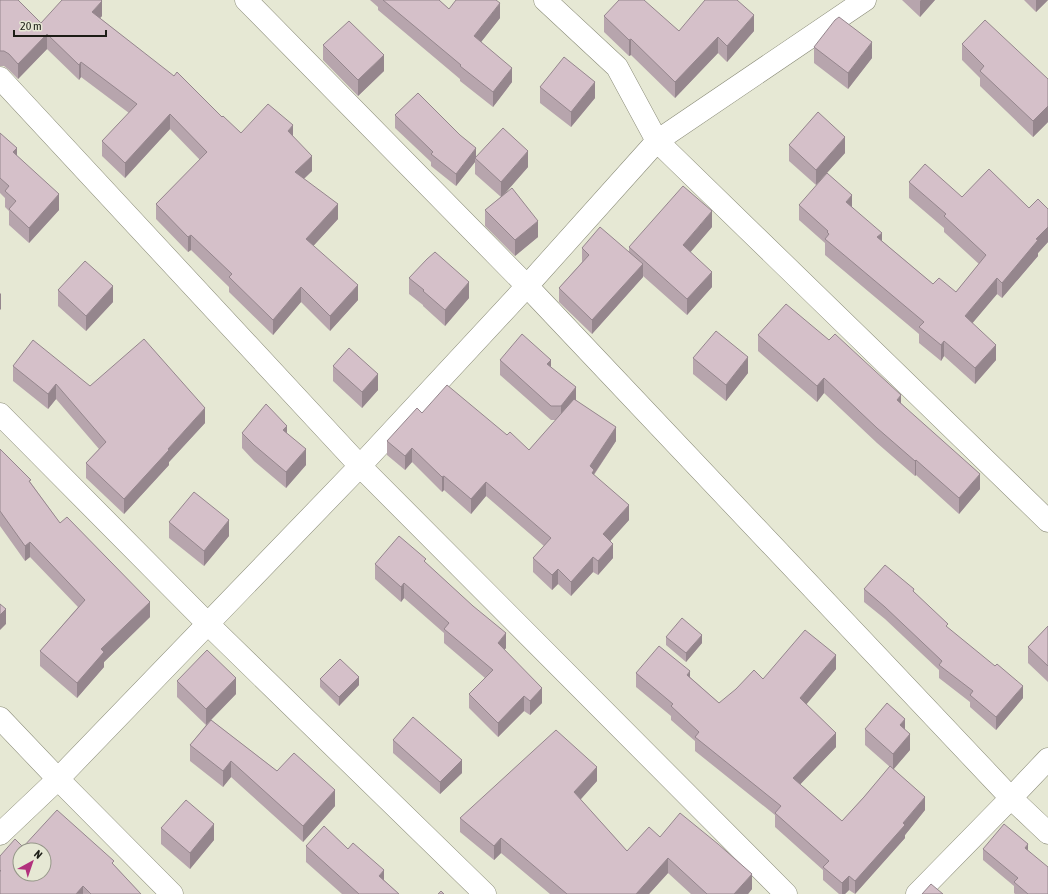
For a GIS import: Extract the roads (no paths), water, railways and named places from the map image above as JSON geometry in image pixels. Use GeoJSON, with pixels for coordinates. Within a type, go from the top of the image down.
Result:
{"type":"FeatureCollection","features":[{"type":"Feature","properties":{"kind":"street"},"geometry":{"type":"LineString","coordinates":[[246,0],[527,286],[1011,798],[1048,833]]}},
{"type":"Feature","properties":{"kind":"street"},"geometry":{"type":"LineString","coordinates":[[545,0],[617,67],[657,141],[1048,521]]}},
{"type":"Feature","properties":{"kind":"street"},"geometry":{"type":"LineString","coordinates":[[0,834],[58,778],[360,466],[527,286],[657,141],[865,0]]}},
{"type":"Feature","properties":{"kind":"street"},"geometry":{"type":"LineString","coordinates":[[0,78],[360,466],[786,894]]}},
{"type":"Feature","properties":{"kind":"street"},"geometry":{"type":"LineString","coordinates":[[0,414],[208,624],[485,894]]}},
{"type":"Feature","properties":{"kind":"street"},"geometry":{"type":"LineString","coordinates":[[0,718],[172,894]]}},
{"type":"Feature","properties":{"kind":"street"},"geometry":{"type":"LineString","coordinates":[[917,894],[1048,759]]}}]}
